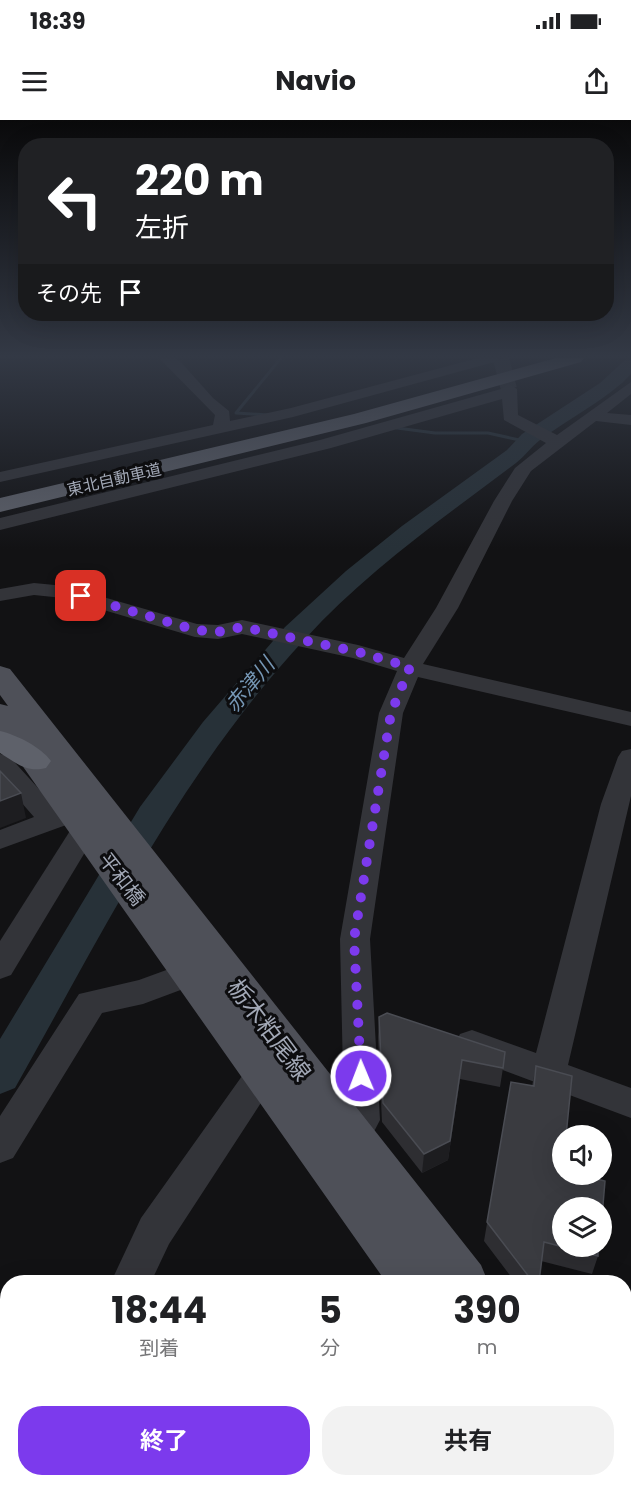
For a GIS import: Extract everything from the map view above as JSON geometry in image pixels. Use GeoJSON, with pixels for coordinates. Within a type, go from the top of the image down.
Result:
{"type":"FeatureCollection","features":[{"type":"Feature","properties":{"kind":"highway","name":"東北自動車道"},"geometry":{"type":"LineString","coordinates":[[0,493],[301,422]]}},
{"type":"Feature","properties":{"kind":"highway","name":"東北自動車道"},"geometry":{"type":"LineString","coordinates":[[0,505],[348,422]]}},
{"type":"Feature","properties":{"kind":"highway"},"geometry":{"type":"LineString","coordinates":[[0,740],[35,761]]}},
{"type":"Feature","properties":{"kind":"main road"},"geometry":{"type":"LineString","coordinates":[[0,675],[85,821]]}},
{"type":"Feature","properties":{"kind":"main road"},"geometry":{"type":"LineString","coordinates":[[0,713],[35,761],[85,821]]}},
{"type":"Feature","properties":{"kind":"main road","name":"平和橋"},"geometry":{"type":"LineString","coordinates":[[85,821],[157,903]]}},
{"type":"Feature","properties":{"kind":"main road","name":"栃木粕尾線"},"geometry":{"type":"LineString","coordinates":[[157,903],[191,973],[264,1072],[337,1146],[456,1275]]}},
{"type":"Feature","properties":{"kind":"main road","name":"栃木粕尾線"},"geometry":{"type":"LineString","coordinates":[[157,903],[337,1146],[411,1275]]}},
{"type":"Feature","properties":{"kind":"street"},"geometry":{"type":"LineString","coordinates":[[220,429],[221,422]]}},
{"type":"Feature","properties":{"kind":"street"},"geometry":{"type":"LineString","coordinates":[[0,477],[251,422]]}},
{"type":"Feature","properties":{"kind":"street"},"geometry":{"type":"LineString","coordinates":[[0,524],[325,444],[401,422]]}},
{"type":"Feature","properties":{"kind":"street"},"geometry":{"type":"LineString","coordinates":[[517,422],[559,443]]}},
{"type":"Feature","properties":{"kind":"street"},"geometry":{"type":"LineString","coordinates":[[337,1146],[362,1120],[359,1008],[354,939],[391,713],[410,667],[447,608],[506,496],[524,468],[587,422]]}},
{"type":"Feature","properties":{"kind":"street"},"geometry":{"type":"LineString","coordinates":[[0,595],[22,589],[45,588],[195,630],[218,632],[242,627],[306,643],[358,652],[410,667],[631,719]]}},
{"type":"Feature","properties":{"kind":"street"},"geometry":{"type":"LineString","coordinates":[[549,1071],[615,804],[631,757]]}},
{"type":"Feature","properties":{"kind":"street"},"geometry":{"type":"LineString","coordinates":[[0,762],[85,821]]}},
{"type":"Feature","properties":{"kind":"street"},"geometry":{"type":"LineString","coordinates":[[0,840],[85,821]]}},
{"type":"Feature","properties":{"kind":"street"},"geometry":{"type":"LineString","coordinates":[[0,967],[85,821]]}},
{"type":"Feature","properties":{"kind":"street"},"geometry":{"type":"LineString","coordinates":[[0,1147],[91,1003],[143,992],[191,973]]}},
{"type":"Feature","properties":{"kind":"street"},"geometry":{"type":"LineString","coordinates":[[359,1008],[393,1019]]}},
{"type":"Feature","properties":{"kind":"street"},"geometry":{"type":"LineString","coordinates":[[448,1036],[549,1071],[631,1103]]}},
{"type":"Feature","properties":{"kind":"street"},"geometry":{"type":"LineString","coordinates":[[134,1275],[155,1231],[264,1072]]}},
{"type":"Feature","properties":{"kind":"building"},"geometry":{"type":"Polygon","coordinates":[[[0,771],[21,793],[0,801],[0,771]]]}},
{"type":"Feature","properties":{"kind":"building"},"geometry":{"type":"Polygon","coordinates":[[[387,1013],[505,1052],[503,1068],[462,1060],[450,1141],[424,1154],[383,1103],[379,1017],[387,1013]]]}},
{"type":"Feature","properties":{"kind":"building"},"geometry":{"type":"Polygon","coordinates":[[[536,1066],[572,1076],[567,1125],[552,1125],[552,1185],[605,1185],[604,1197],[552,1197],[552,1244],[544,1242],[540,1275],[528,1275],[487,1222],[511,1082],[534,1086],[536,1066]]]}},
{"type":"Feature","properties":{"kind":"waterway","name":"赤津川"},"geometry":{"type":"LineString","coordinates":[[0,1076],[157,807],[214,728],[295,633],[355,576],[410,531],[514,454],[535,434],[554,422]]}},
{"type":"Feature","properties":{"kind":"waterway"},"geometry":{"type":"LineString","coordinates":[[397,428],[435,433],[488,433],[524,441]]}},
{"type":"Feature","properties":{"kind":"route"},"geometry":{"type":"LineString","coordinates":[[81,596],[195,630],[218,632],[242,627],[306,643],[358,652],[410,667],[391,713],[379,773],[354,939],[361,1076]]}}]}
